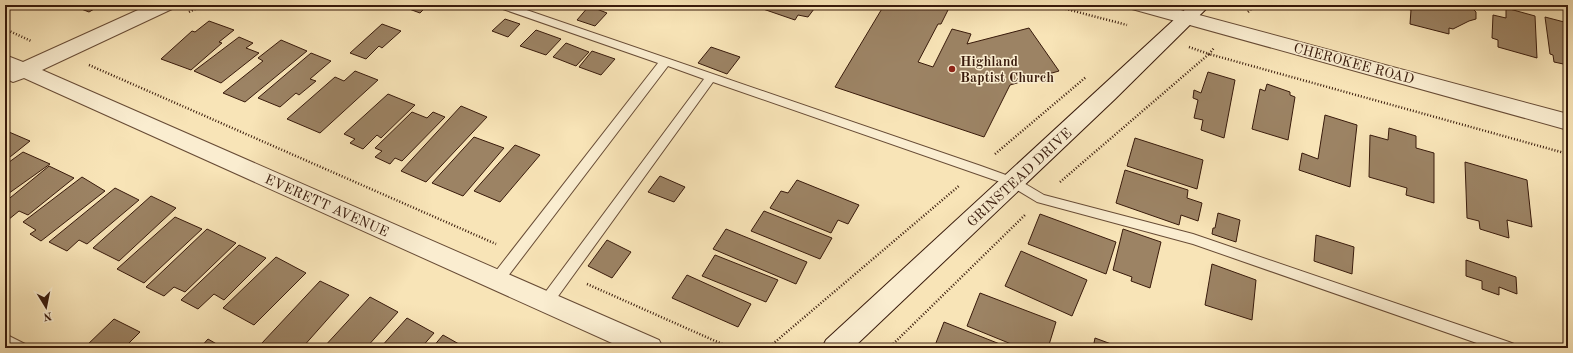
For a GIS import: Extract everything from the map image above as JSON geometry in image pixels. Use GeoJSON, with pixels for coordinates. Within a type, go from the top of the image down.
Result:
{"type":"FeatureCollection","features":[{"type":"Feature","properties":{"kind":"street"},"geometry":{"type":"LineString","coordinates":[[11,70],[165,5]]}},
{"type":"Feature","properties":{"kind":"street","name":"CHEROKEE ROAD"},"geometry":{"type":"LineString","coordinates":[[1139,5],[1568,122]]}},
{"type":"Feature","properties":{"kind":"street","name":"GRINSTEAD DRIVE"},"geometry":{"type":"LineString","coordinates":[[835,348],[1166,40],[1186,18],[1201,5]]}},
{"type":"Feature","properties":{"kind":"street","name":"EVERETT AVENUE"},"geometry":{"type":"LineString","coordinates":[[11,70],[498,280],[650,348]]}},
{"type":"Feature","properties":{"kind":"lane"},"geometry":{"type":"LineString","coordinates":[[501,5],[711,76],[1013,182],[1041,199],[1193,239],[1509,348]]}},
{"type":"Feature","properties":{"kind":"lane"},"geometry":{"type":"LineString","coordinates":[[498,280],[666,61]]}},
{"type":"Feature","properties":{"kind":"lane"},"geometry":{"type":"LineString","coordinates":[[546,302],[711,76]]}},
{"type":"Feature","properties":{"kind":"lane"},"geometry":{"type":"LineString","coordinates":[[5,340],[20,348]]}},
{"type":"Feature","properties":{"kind":"path"},"geometry":{"type":"LineString","coordinates":[[5,30],[32,41]]}},
{"type":"Feature","properties":{"kind":"path"},"geometry":{"type":"LineString","coordinates":[[889,348],[1041,199],[1209,54],[1568,154]]}},
{"type":"Feature","properties":{"kind":"path"},"geometry":{"type":"LineString","coordinates":[[84,63],[518,254]]}},
{"type":"Feature","properties":{"kind":"path"},"geometry":{"type":"LineString","coordinates":[[566,275],[731,348]]}},
{"type":"Feature","properties":{"kind":"building"},"geometry":{"type":"Polygon","coordinates":[[[71,5],[101,5],[89,12],[71,5]]]}},
{"type":"Feature","properties":{"kind":"building"},"geometry":{"type":"Polygon","coordinates":[[[428,5],[420,13],[401,6],[428,5]]]}},
{"type":"Feature","properties":{"kind":"building"},"geometry":{"type":"Polygon","coordinates":[[[765,5],[817,5],[808,17],[798,15],[795,20],[763,9],[765,5]]]}},
{"type":"Feature","properties":{"kind":"building","name":"Highland Baptist Church"},"geometry":{"type":"Polygon","coordinates":[[[879,5],[930,5],[948,10],[941,24],[938,24],[918,62],[933,67],[952,29],[971,34],[967,44],[1029,28],[1059,71],[1010,85],[984,137],[835,87],[883,7],[879,5]]]}},
{"type":"Feature","properties":{"kind":"building"},"geometry":{"type":"Polygon","coordinates":[[[1405,5],[1469,5],[1476,12],[1476,19],[1453,29],[1449,28],[1449,34],[1410,24],[1411,10],[1404,8],[1405,5]]]}},
{"type":"Feature","properties":{"kind":"building"},"geometry":{"type":"Polygon","coordinates":[[[589,6],[607,13],[595,26],[577,20],[589,6]]]}},
{"type":"Feature","properties":{"kind":"building"},"geometry":{"type":"Polygon","coordinates":[[[1506,8],[1535,16],[1537,58],[1498,47],[1498,40],[1492,38],[1493,15],[1506,18],[1506,8]]]}},
{"type":"Feature","properties":{"kind":"building"},"geometry":{"type":"Polygon","coordinates":[[[1545,17],[1568,23],[1568,65],[1554,62],[1553,55],[1550,54],[1545,17]]]}},
{"type":"Feature","properties":{"kind":"building"},"geometry":{"type":"Polygon","coordinates":[[[505,19],[520,24],[508,37],[492,31],[505,19]]]}},
{"type":"Feature","properties":{"kind":"building"},"geometry":{"type":"Polygon","coordinates":[[[209,21],[234,30],[219,42],[222,43],[191,70],[161,59],[192,31],[195,32],[209,21]]]}},
{"type":"Feature","properties":{"kind":"building"},"geometry":{"type":"Polygon","coordinates":[[[382,24],[401,31],[382,48],[379,46],[366,59],[350,53],[382,24]]]}},
{"type":"Feature","properties":{"kind":"building"},"geometry":{"type":"Polygon","coordinates":[[[536,30],[561,39],[546,55],[520,46],[536,30]]]}},
{"type":"Feature","properties":{"kind":"building"},"geometry":{"type":"Polygon","coordinates":[[[239,37],[253,43],[246,48],[259,53],[221,83],[194,71],[239,37]]]}},
{"type":"Feature","properties":{"kind":"building"},"geometry":{"type":"Polygon","coordinates":[[[281,40],[307,51],[245,102],[223,93],[263,61],[258,58],[281,40]]]}},
{"type":"Feature","properties":{"kind":"building"},"geometry":{"type":"Polygon","coordinates":[[[566,43],[589,52],[576,66],[553,57],[566,43]]]}},
{"type":"Feature","properties":{"kind":"building"},"geometry":{"type":"Polygon","coordinates":[[[711,47],[740,57],[727,74],[698,63],[711,47]]]}},
{"type":"Feature","properties":{"kind":"building"},"geometry":{"type":"Polygon","coordinates":[[[592,51],[615,59],[601,75],[579,67],[592,51]]]}},
{"type":"Feature","properties":{"kind":"building"},"geometry":{"type":"Polygon","coordinates":[[[311,53],[331,61],[310,79],[316,81],[299,95],[296,93],[280,107],[258,98],[311,53]]]}},
{"type":"Feature","properties":{"kind":"building"},"geometry":{"type":"Polygon","coordinates":[[[355,71],[378,80],[320,133],[287,119],[335,77],[344,81],[355,71]]]}},
{"type":"Feature","properties":{"kind":"building"},"geometry":{"type":"Polygon","coordinates":[[[1208,72],[1235,80],[1224,138],[1201,130],[1203,120],[1194,118],[1198,100],[1193,98],[1194,90],[1201,93],[1208,72]]]}},
{"type":"Feature","properties":{"kind":"building"},"geometry":{"type":"Polygon","coordinates":[[[1267,84],[1290,92],[1290,95],[1295,97],[1288,140],[1252,129],[1260,89],[1265,91],[1267,84]]]}},
{"type":"Feature","properties":{"kind":"building"},"geometry":{"type":"Polygon","coordinates":[[[388,94],[415,105],[381,138],[377,135],[363,149],[350,143],[355,139],[344,134],[388,94]]]}},
{"type":"Feature","properties":{"kind":"building"},"geometry":{"type":"Polygon","coordinates":[[[461,106],[487,117],[426,182],[401,171],[461,106]]]}},
{"type":"Feature","properties":{"kind":"building"},"geometry":{"type":"Polygon","coordinates":[[[412,112],[427,118],[433,112],[445,117],[402,161],[395,158],[390,164],[375,157],[382,151],[375,148],[412,112]]]}},
{"type":"Feature","properties":{"kind":"building"},"geometry":{"type":"Polygon","coordinates":[[[1325,115],[1357,125],[1350,187],[1299,170],[1302,153],[1318,159],[1325,115]]]}},
{"type":"Feature","properties":{"kind":"building"},"geometry":{"type":"Polygon","coordinates":[[[1389,128],[1416,136],[1416,148],[1434,153],[1434,203],[1406,195],[1407,188],[1369,177],[1370,135],[1388,140],[1389,128]]]}},
{"type":"Feature","properties":{"kind":"building"},"geometry":{"type":"Polygon","coordinates":[[[9,132],[30,141],[5,161],[5,135],[9,132]]]}},
{"type":"Feature","properties":{"kind":"building"},"geometry":{"type":"Polygon","coordinates":[[[474,137],[504,148],[463,196],[432,183],[474,137]]]}},
{"type":"Feature","properties":{"kind":"building"},"geometry":{"type":"Polygon","coordinates":[[[1135,138],[1203,160],[1197,189],[1127,166],[1135,138]]]}},
{"type":"Feature","properties":{"kind":"building"},"geometry":{"type":"Polygon","coordinates":[[[515,145],[540,155],[500,202],[474,191],[515,145]]]}},
{"type":"Feature","properties":{"kind":"building"},"geometry":{"type":"Polygon","coordinates":[[[23,152],[50,164],[5,196],[5,165],[23,152]]]}},
{"type":"Feature","properties":{"kind":"building"},"geometry":{"type":"Polygon","coordinates":[[[1465,162],[1527,180],[1532,227],[1507,220],[1509,238],[1480,229],[1479,221],[1467,218],[1465,162]]]}},
{"type":"Feature","properties":{"kind":"building"},"geometry":{"type":"Polygon","coordinates":[[[49,166],[74,178],[28,215],[19,211],[8,220],[5,218],[5,202],[49,166]]]}},
{"type":"Feature","properties":{"kind":"building"},"geometry":{"type":"Polygon","coordinates":[[[1125,170],[1188,190],[1187,198],[1202,203],[1198,221],[1181,215],[1179,225],[1116,203],[1125,170]]]}},
{"type":"Feature","properties":{"kind":"building"},"geometry":{"type":"Polygon","coordinates":[[[660,176],[685,187],[674,202],[648,192],[660,176]]]}},
{"type":"Feature","properties":{"kind":"building"},"geometry":{"type":"Polygon","coordinates":[[[82,177],[105,191],[41,241],[30,234],[36,230],[23,222],[82,177]]]}},
{"type":"Feature","properties":{"kind":"building"},"geometry":{"type":"Polygon","coordinates":[[[797,180],[859,205],[848,224],[838,220],[831,233],[770,208],[781,191],[788,193],[797,180]]]}},
{"type":"Feature","properties":{"kind":"building"},"geometry":{"type":"Polygon","coordinates":[[[115,188],[139,200],[87,244],[79,240],[67,251],[49,242],[115,188]]]}},
{"type":"Feature","properties":{"kind":"building"},"geometry":{"type":"Polygon","coordinates":[[[151,196],[176,208],[119,261],[93,248],[151,196]]]}},
{"type":"Feature","properties":{"kind":"building"},"geometry":{"type":"Polygon","coordinates":[[[764,211],[832,238],[820,259],[751,231],[764,211]]]}},
{"type":"Feature","properties":{"kind":"building"},"geometry":{"type":"Polygon","coordinates":[[[1218,213],[1240,220],[1236,242],[1212,234],[1213,228],[1215,228],[1218,213]]]}},
{"type":"Feature","properties":{"kind":"building"},"geometry":{"type":"Polygon","coordinates":[[[1040,214],[1116,242],[1106,274],[1028,244],[1040,214]]]}},
{"type":"Feature","properties":{"kind":"building"},"geometry":{"type":"Polygon","coordinates":[[[175,217],[202,229],[144,283],[117,269],[175,217]]]}},
{"type":"Feature","properties":{"kind":"building"},"geometry":{"type":"Polygon","coordinates":[[[207,229],[236,243],[185,292],[174,287],[164,296],[146,287],[207,229]]]}},
{"type":"Feature","properties":{"kind":"building"},"geometry":{"type":"Polygon","coordinates":[[[726,229],[807,262],[796,284],[713,249],[726,229]]]}},
{"type":"Feature","properties":{"kind":"building"},"geometry":{"type":"Polygon","coordinates":[[[1123,229],[1161,242],[1150,288],[1131,281],[1132,277],[1113,270],[1123,229]]]}},
{"type":"Feature","properties":{"kind":"building"},"geometry":{"type":"Polygon","coordinates":[[[1316,235],[1354,247],[1352,274],[1314,261],[1316,235]]]}},
{"type":"Feature","properties":{"kind":"building"},"geometry":{"type":"Polygon","coordinates":[[[607,240],[631,252],[612,278],[588,266],[607,240]]]}},
{"type":"Feature","properties":{"kind":"building"},"geometry":{"type":"Polygon","coordinates":[[[239,245],[266,258],[224,300],[214,294],[198,309],[181,300],[239,245]]]}},
{"type":"Feature","properties":{"kind":"building"},"geometry":{"type":"Polygon","coordinates":[[[1021,251],[1087,280],[1072,316],[1005,286],[1021,251]]]}},
{"type":"Feature","properties":{"kind":"building"},"geometry":{"type":"Polygon","coordinates":[[[715,255],[778,280],[766,302],[702,276],[715,255]]]}},
{"type":"Feature","properties":{"kind":"building"},"geometry":{"type":"Polygon","coordinates":[[[276,257],[306,273],[254,325],[223,308],[276,257]]]}},
{"type":"Feature","properties":{"kind":"building"},"geometry":{"type":"Polygon","coordinates":[[[1466,260],[1516,277],[1517,294],[1499,287],[1499,295],[1482,289],[1482,281],[1466,276],[1466,260]]]}},
{"type":"Feature","properties":{"kind":"building"},"geometry":{"type":"Polygon","coordinates":[[[1212,264],[1256,280],[1252,320],[1205,305],[1212,264]]]}},
{"type":"Feature","properties":{"kind":"building"},"geometry":{"type":"Polygon","coordinates":[[[687,275],[751,304],[738,327],[672,298],[687,275]]]}},
{"type":"Feature","properties":{"kind":"building"},"geometry":{"type":"Polygon","coordinates":[[[320,281],[349,295],[302,348],[272,348],[262,343],[320,281]]]}},
{"type":"Feature","properties":{"kind":"building"},"geometry":{"type":"Polygon","coordinates":[[[980,293],[1056,322],[1048,348],[1021,348],[967,326],[980,293]]]}},
{"type":"Feature","properties":{"kind":"building"},"geometry":{"type":"Polygon","coordinates":[[[370,297],[398,312],[366,348],[323,348],[370,297]]]}},
{"type":"Feature","properties":{"kind":"building"},"geometry":{"type":"Polygon","coordinates":[[[407,318],[434,333],[421,348],[380,348],[407,318]]]}},
{"type":"Feature","properties":{"kind":"building"},"geometry":{"type":"Polygon","coordinates":[[[114,319],[140,332],[124,348],[84,348],[114,319]]]}},
{"type":"Feature","properties":{"kind":"building"},"geometry":{"type":"Polygon","coordinates":[[[944,322],[1010,348],[934,348],[944,322]]]}},
{"type":"Feature","properties":{"kind":"building"},"geometry":{"type":"Polygon","coordinates":[[[443,335],[466,348],[432,348],[443,335]]]}},
{"type":"Feature","properties":{"kind":"building"},"geometry":{"type":"Polygon","coordinates":[[[1095,338],[1122,348],[1093,348],[1095,338]]]}},
{"type":"Feature","properties":{"kind":"building"},"geometry":{"type":"Polygon","coordinates":[[[208,339],[220,346],[217,348],[200,348],[208,339]]]}},
{"type":"Feature","properties":{"kind":"place","name":"Highland Baptist Church"},"geometry":{"type":"Point","coordinates":[952,69]}}]}
